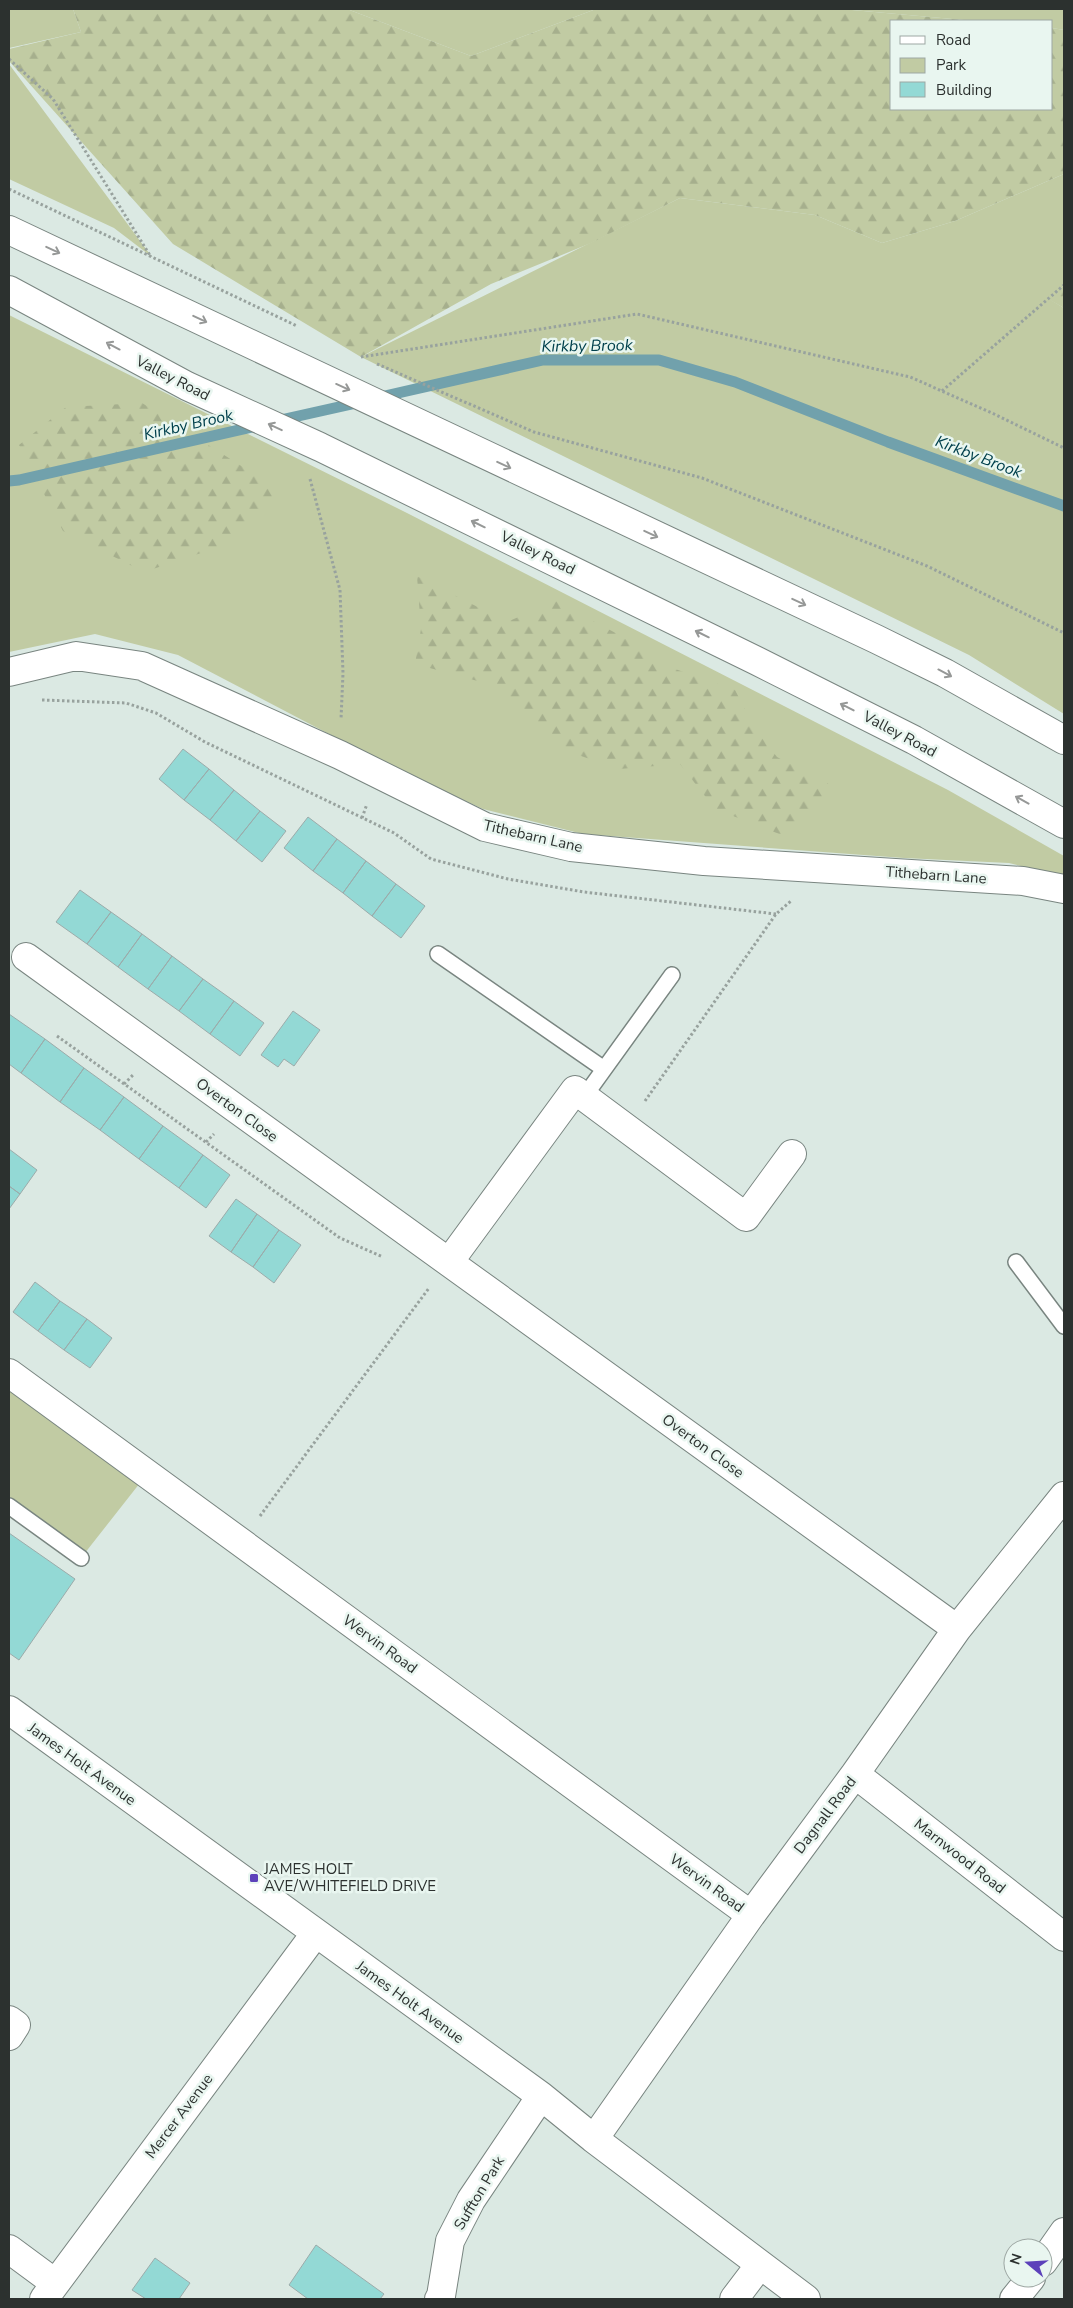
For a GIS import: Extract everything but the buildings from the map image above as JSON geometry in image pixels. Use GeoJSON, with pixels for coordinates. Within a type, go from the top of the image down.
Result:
{"type":"FeatureCollection","features":[{"type":"Feature","properties":{"kind":"street"},"geometry":{"type":"LineString","coordinates":[[9,230],[946,672],[1064,740]]}},
{"type":"Feature","properties":{"kind":"street","name":"Valley Road"},"geometry":{"type":"LineString","coordinates":[[9,290],[187,386],[320,447],[914,740],[1064,824]]}},
{"type":"Feature","properties":{"kind":"street","name":"Tithebarn Lane"},"geometry":{"type":"LineString","coordinates":[[9,672],[76,656],[142,666],[340,755],[485,828],[571,847],[704,861],[1023,882],[1064,889]]}},
{"type":"Feature","properties":{"kind":"street","name":"Overton Close"},"geometry":{"type":"LineString","coordinates":[[26,957],[957,1629]]}},
{"type":"Feature","properties":{"kind":"street"},"geometry":{"type":"LineString","coordinates":[[449,1262],[575,1090],[746,1217],[792,1154]]}},
{"type":"Feature","properties":{"kind":"street","name":"Wervin Road"},"geometry":{"type":"LineString","coordinates":[[9,1373],[751,1914]]}},
{"type":"Feature","properties":{"kind":"street","name":"Dagnall Road"},"geometry":{"type":"LineString","coordinates":[[594,2139],[751,1914],[855,1774],[957,1629],[1064,1496]]}},
{"type":"Feature","properties":{"kind":"street","name":"James Holt Avenue"},"geometry":{"type":"LineString","coordinates":[[9,1710],[315,1934],[541,2096],[759,2266],[806,2299]]}},
{"type":"Feature","properties":{"kind":"street","name":"Marnwood Road"},"geometry":{"type":"LineString","coordinates":[[855,1774],[1064,1936]]}},
{"type":"Feature","properties":{"kind":"street","name":"Mercer Avenue"},"geometry":{"type":"LineString","coordinates":[[49,2291],[315,1934]]}},
{"type":"Feature","properties":{"kind":"street"},"geometry":{"type":"LineString","coordinates":[[9,2020],[16,2025],[9,2036]]}},
{"type":"Feature","properties":{"kind":"street","name":"Suffton Park"},"geometry":{"type":"LineString","coordinates":[[439,2299],[450,2241],[471,2200],[541,2096]]}},
{"type":"Feature","properties":{"kind":"street"},"geometry":{"type":"LineString","coordinates":[[1053,2248],[1064,2232]]}},
{"type":"Feature","properties":{"kind":"street"},"geometry":{"type":"LineString","coordinates":[[9,2249],[49,2291]]}},
{"type":"Feature","properties":{"kind":"street"},"geometry":{"type":"LineString","coordinates":[[734,2299],[759,2266]]}},
{"type":"Feature","properties":{"kind":"street"},"geometry":{"type":"LineString","coordinates":[[1014,2299],[1023,2288]]}},
{"type":"Feature","properties":{"kind":"lane"},"geometry":{"type":"LineString","coordinates":[[438,954],[604,1069]]}},
{"type":"Feature","properties":{"kind":"lane"},"geometry":{"type":"LineString","coordinates":[[584,1097],[672,976]]}},
{"type":"Feature","properties":{"kind":"lane"},"geometry":{"type":"LineString","coordinates":[[1016,1262],[1064,1326]]}},
{"type":"Feature","properties":{"kind":"lane"},"geometry":{"type":"LineString","coordinates":[[9,1506],[82,1558]]}},
{"type":"Feature","properties":{"kind":"path"},"geometry":{"type":"LineString","coordinates":[[9,59],[52,99],[152,257]]}},
{"type":"Feature","properties":{"kind":"path"},"geometry":{"type":"LineString","coordinates":[[9,189],[301,328]]}},
{"type":"Feature","properties":{"kind":"path"},"geometry":{"type":"LineString","coordinates":[[942,391],[1064,285]]}},
{"type":"Feature","properties":{"kind":"path"},"geometry":{"type":"LineString","coordinates":[[361,357],[637,314],[910,377],[1064,448]]}},
{"type":"Feature","properties":{"kind":"path"},"geometry":{"type":"LineString","coordinates":[[352,353],[534,432],[702,478],[927,566],[1064,633]]}},
{"type":"Feature","properties":{"kind":"path"},"geometry":{"type":"LineString","coordinates":[[320,447],[306,465],[340,590],[343,673],[340,755]]}},
{"type":"Feature","properties":{"kind":"path"},"geometry":{"type":"LineString","coordinates":[[626,1128],[776,914],[828,868]]}},
{"type":"Feature","properties":{"kind":"path"},"geometry":{"type":"LineString","coordinates":[[57,1036],[340,1238],[392,1262]]}},
{"type":"Feature","properties":{"kind":"path"},"geometry":{"type":"LineString","coordinates":[[240,1542],[449,1262]]}},
{"type":"Feature","properties":{"kind":"green space"},"geometry":{"type":"Polygon","coordinates":[[[9,9],[73,9],[81,32],[9,48],[9,9]]]}},
{"type":"Feature","properties":{"kind":"green space"},"geometry":{"type":"Polygon","coordinates":[[[73,9],[347,9],[471,56],[596,9],[841,9],[964,20],[890,20],[890,110],[1053,110],[1053,28],[1064,30],[1064,174],[955,221],[882,243],[815,215],[680,198],[591,243],[491,284],[361,357],[173,244],[9,61],[9,49],[81,32],[73,9]]]}},
{"type":"Feature","properties":{"kind":"green space"},"geometry":{"type":"Polygon","coordinates":[[[347,9],[596,9],[471,56],[347,9]]]}},
{"type":"Feature","properties":{"kind":"green space"},"geometry":{"type":"Polygon","coordinates":[[[841,9],[1064,9],[1064,30],[1053,28],[1053,20],[964,20],[841,9]]]}},
{"type":"Feature","properties":{"kind":"green space"},"geometry":{"type":"Polygon","coordinates":[[[9,64],[152,257],[114,228],[9,179],[9,64]]]}},
{"type":"Feature","properties":{"kind":"green space"},"geometry":{"type":"Polygon","coordinates":[[[1064,174],[1064,285],[1049,299],[1064,308],[1064,714],[969,655],[361,357],[680,198],[815,215],[882,243],[955,221],[1064,174]]]}},
{"type":"Feature","properties":{"kind":"green space"},"geometry":{"type":"Polygon","coordinates":[[[1064,285],[1064,308],[1048,299],[1064,285]]]}},
{"type":"Feature","properties":{"kind":"green space"},"geometry":{"type":"Polygon","coordinates":[[[9,315],[407,513],[948,790],[1064,856],[1064,877],[1009,863],[904,858],[583,834],[483,809],[392,767],[178,655],[95,634],[9,652],[9,315]]]}},
{"type":"Feature","properties":{"kind":"green space"},"geometry":{"type":"Polygon","coordinates":[[[142,403],[281,491],[219,547],[144,572],[63,531],[19,445],[66,407],[142,403]]]}},
{"type":"Feature","properties":{"kind":"green space"},"geometry":{"type":"Polygon","coordinates":[[[417,576],[507,622],[556,601],[623,637],[658,663],[735,690],[754,727],[777,757],[840,790],[782,835],[715,809],[680,764],[619,769],[549,745],[496,686],[415,664],[421,629],[417,576]]]}},
{"type":"Feature","properties":{"kind":"green space"},"geometry":{"type":"Polygon","coordinates":[[[9,1378],[147,1474],[81,1558],[9,1506],[9,1378]]]}},
{"type":"Feature","properties":{"kind":"waterway","name":"Kirkby Brook"},"geometry":{"type":"LineString","coordinates":[[376,398],[543,360],[659,360],[735,382],[888,442],[1064,506]]}},
{"type":"Feature","properties":{"kind":"waterway","name":"Kirkby Brook"},"geometry":{"type":"LineString","coordinates":[[276,421],[361,402]]}},
{"type":"Feature","properties":{"kind":"waterway","name":"Kirkby Brook"},"geometry":{"type":"LineString","coordinates":[[9,481],[261,425]]}},
{"type":"Feature","properties":{"kind":"place","name":"JAMES HOLT AVE/WHITEFIELD DRIVE"},"geometry":{"type":"Point","coordinates":[254,1878]}}]}
